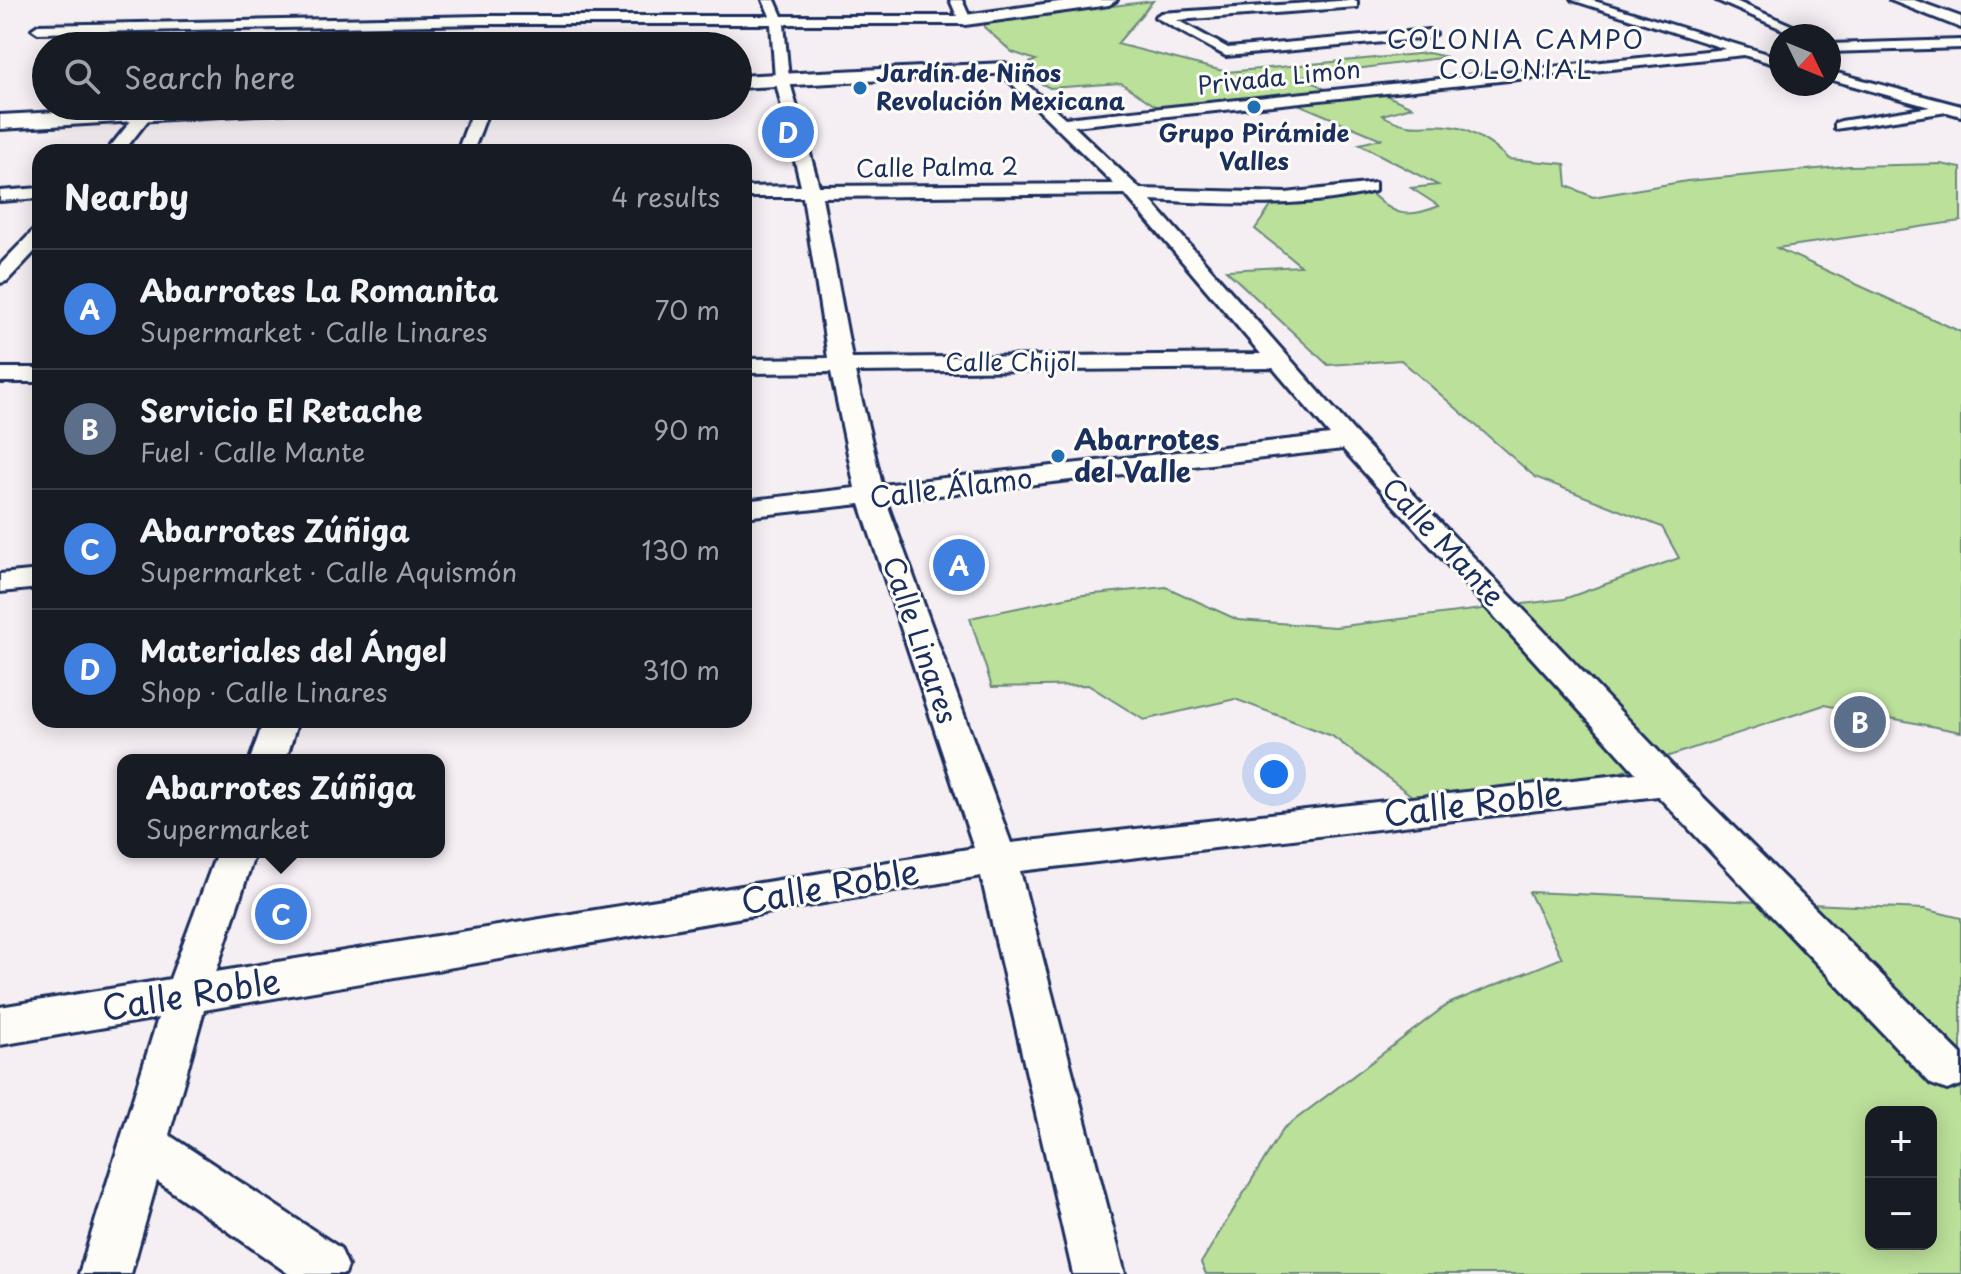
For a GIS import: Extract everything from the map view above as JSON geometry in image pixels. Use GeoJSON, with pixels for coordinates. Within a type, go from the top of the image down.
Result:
{"type":"FeatureCollection","features":[{"type":"Feature","properties":{"kind":"street"},"geometry":{"type":"LineString","coordinates":[[516,27],[535,0]]}},
{"type":"Feature","properties":{"kind":"street","name":"Calle Mante"},"geometry":{"type":"LineString","coordinates":[[956,0],[975,32],[1005,69],[1132,192],[1349,441],[1666,782],[1947,1070]]}},
{"type":"Feature","properties":{"kind":"street"},"geometry":{"type":"LineString","coordinates":[[38,29],[210,18],[484,15],[516,27],[773,10],[975,32],[1102,0]]}},
{"type":"Feature","properties":{"kind":"street"},"geometry":{"type":"LineString","coordinates":[[1191,0],[1217,13]]}},
{"type":"Feature","properties":{"kind":"street"},"geometry":{"type":"LineString","coordinates":[[1578,0],[1769,59]]}},
{"type":"Feature","properties":{"kind":"street"},"geometry":{"type":"LineString","coordinates":[[1722,0],[1780,24]]}},
{"type":"Feature","properties":{"kind":"street"},"geometry":{"type":"LineString","coordinates":[[1898,0],[1958,20]]}},
{"type":"Feature","properties":{"kind":"street"},"geometry":{"type":"LineString","coordinates":[[1353,4],[1157,18],[1226,52],[1429,34]]}},
{"type":"Feature","properties":{"kind":"street"},"geometry":{"type":"LineString","coordinates":[[1275,9],[1302,22]]}},
{"type":"Feature","properties":{"kind":"street","name":"Calle Linares"},"geometry":{"type":"LineString","coordinates":[[773,10],[782,79],[812,194],[841,364],[871,497],[997,859],[1099,1274]]}},
{"type":"Feature","properties":{"kind":"street"},"geometry":{"type":"LineString","coordinates":[[201,32],[210,18]]}},
{"type":"Feature","properties":{"kind":"street"},"geometry":{"type":"LineString","coordinates":[[1315,29],[1341,42]]}},
{"type":"Feature","properties":{"kind":"street"},"geometry":{"type":"LineString","coordinates":[[1716,44],[1769,51]]}},
{"type":"Feature","properties":{"kind":"street"},"geometry":{"type":"LineString","coordinates":[[1841,46],[1961,44]]}},
{"type":"Feature","properties":{"kind":"street","name":"Privada Limón"},"geometry":{"type":"LineString","coordinates":[[1061,123],[1741,52]]}},
{"type":"Feature","properties":{"kind":"street"},"geometry":{"type":"LineString","coordinates":[[752,81],[1005,69]]}},
{"type":"Feature","properties":{"kind":"street"},"geometry":{"type":"LineString","coordinates":[[1841,78],[1957,110]]}},
{"type":"Feature","properties":{"kind":"street"},"geometry":{"type":"LineString","coordinates":[[1841,126],[1957,110]]}},
{"type":"Feature","properties":{"kind":"street"},"geometry":{"type":"LineString","coordinates":[[0,122],[32,119]]}},
{"type":"Feature","properties":{"kind":"street"},"geometry":{"type":"LineString","coordinates":[[121,144],[141,120]]}},
{"type":"Feature","properties":{"kind":"street"},"geometry":{"type":"LineString","coordinates":[[468,144],[477,120]]}},
{"type":"Feature","properties":{"kind":"street","name":"Calle Palma 2"},"geometry":{"type":"LineString","coordinates":[[752,192],[1132,192],[1276,197],[1355,191],[1369,187]]}},
{"type":"Feature","properties":{"kind":"street"},"geometry":{"type":"LineString","coordinates":[[0,196],[32,194]]}},
{"type":"Feature","properties":{"kind":"street"},"geometry":{"type":"LineString","coordinates":[[0,277],[32,243]]}},
{"type":"Feature","properties":{"kind":"street","name":"Calle Chijol"},"geometry":{"type":"LineString","coordinates":[[752,366],[1278,361]]}},
{"type":"Feature","properties":{"kind":"street"},"geometry":{"type":"LineString","coordinates":[[0,375],[32,375]]}},
{"type":"Feature","properties":{"kind":"street","name":"Calle Álamo"},"geometry":{"type":"LineString","coordinates":[[752,508],[1349,441]]}},
{"type":"Feature","properties":{"kind":"street"},"geometry":{"type":"LineString","coordinates":[[0,583],[32,580]]}},
{"type":"Feature","properties":{"kind":"street"},"geometry":{"type":"LineString","coordinates":[[270,754],[278,728]]}},
{"type":"Feature","properties":{"kind":"street","name":"Calle Roble"},"geometry":{"type":"LineString","coordinates":[[0,1026],[997,859],[1666,782]]}},
{"type":"Feature","properties":{"kind":"street"},"geometry":{"type":"LineString","coordinates":[[105,1274],[186,996],[234,858]]}},
{"type":"Feature","properties":{"kind":"street"},"geometry":{"type":"LineString","coordinates":[[143,1144],[322,1266]]}},
{"type":"Feature","properties":{"kind":"green space"},"geometry":{"type":"Polygon","coordinates":[[[1153,1],[1117,44],[1227,72],[1428,53],[1447,57],[1302,76],[1330,92],[1370,88],[1412,107],[1382,115],[1393,121],[1411,126],[1455,127],[1483,140],[1508,159],[1565,164],[1567,186],[1593,197],[1687,181],[1849,166],[1941,164],[1961,168],[1961,221],[1777,248],[1961,332],[1961,732],[1824,705],[1596,780],[1412,796],[1332,736],[1235,699],[1144,720],[1088,685],[992,687],[970,618],[1074,596],[1166,587],[1238,620],[1335,627],[1564,599],[1679,558],[1662,527],[1535,477],[1401,360],[1328,365],[1226,270],[1301,266],[1255,229],[1276,199],[1370,192],[1386,206],[1402,213],[1418,213],[1439,206],[1411,188],[1438,185],[1359,144],[1381,139],[1291,101],[1160,109],[1121,83],[1050,88],[1031,78],[1029,63],[1036,60],[1012,52],[984,27],[988,21],[1153,1]]]}},
{"type":"Feature","properties":{"kind":"green space"},"geometry":{"type":"Polygon","coordinates":[[[1529,892],[1924,909],[1961,918],[1961,1274],[1206,1274],[1201,1263],[1283,1129],[1448,1004],[1562,958],[1529,892]]]}},
{"type":"Feature","properties":{"kind":"place","name":"Jardín de Niños Revolución Mexicana"},"geometry":{"type":"Point","coordinates":[860,88]}},
{"type":"Feature","properties":{"kind":"place","name":"Grupo Pirámide Valles"},"geometry":{"type":"Point","coordinates":[1254,107]}},
{"type":"Feature","properties":{"kind":"place","name":"Materiales del Ángel"},"geometry":{"type":"Point","coordinates":[788,132]}},
{"type":"Feature","properties":{"kind":"place","name":"Abarrotes del Valle"},"geometry":{"type":"Point","coordinates":[1058,456]}},
{"type":"Feature","properties":{"kind":"place","name":"Abarrotes La Romanita"},"geometry":{"type":"Point","coordinates":[959,565]}},
{"type":"Feature","properties":{"kind":"place","name":"Servicio El Retache"},"geometry":{"type":"Point","coordinates":[1860,722]}},
{"type":"Feature","properties":{"kind":"place","name":"Abarrotes Zúñiga"},"geometry":{"type":"Point","coordinates":[281,914]}},
{"type":"Feature","properties":{"kind":"district","name":"COLONIA CAMPO COLONIAL"},"geometry":{"type":"Point","coordinates":[1516,55]}}]}
